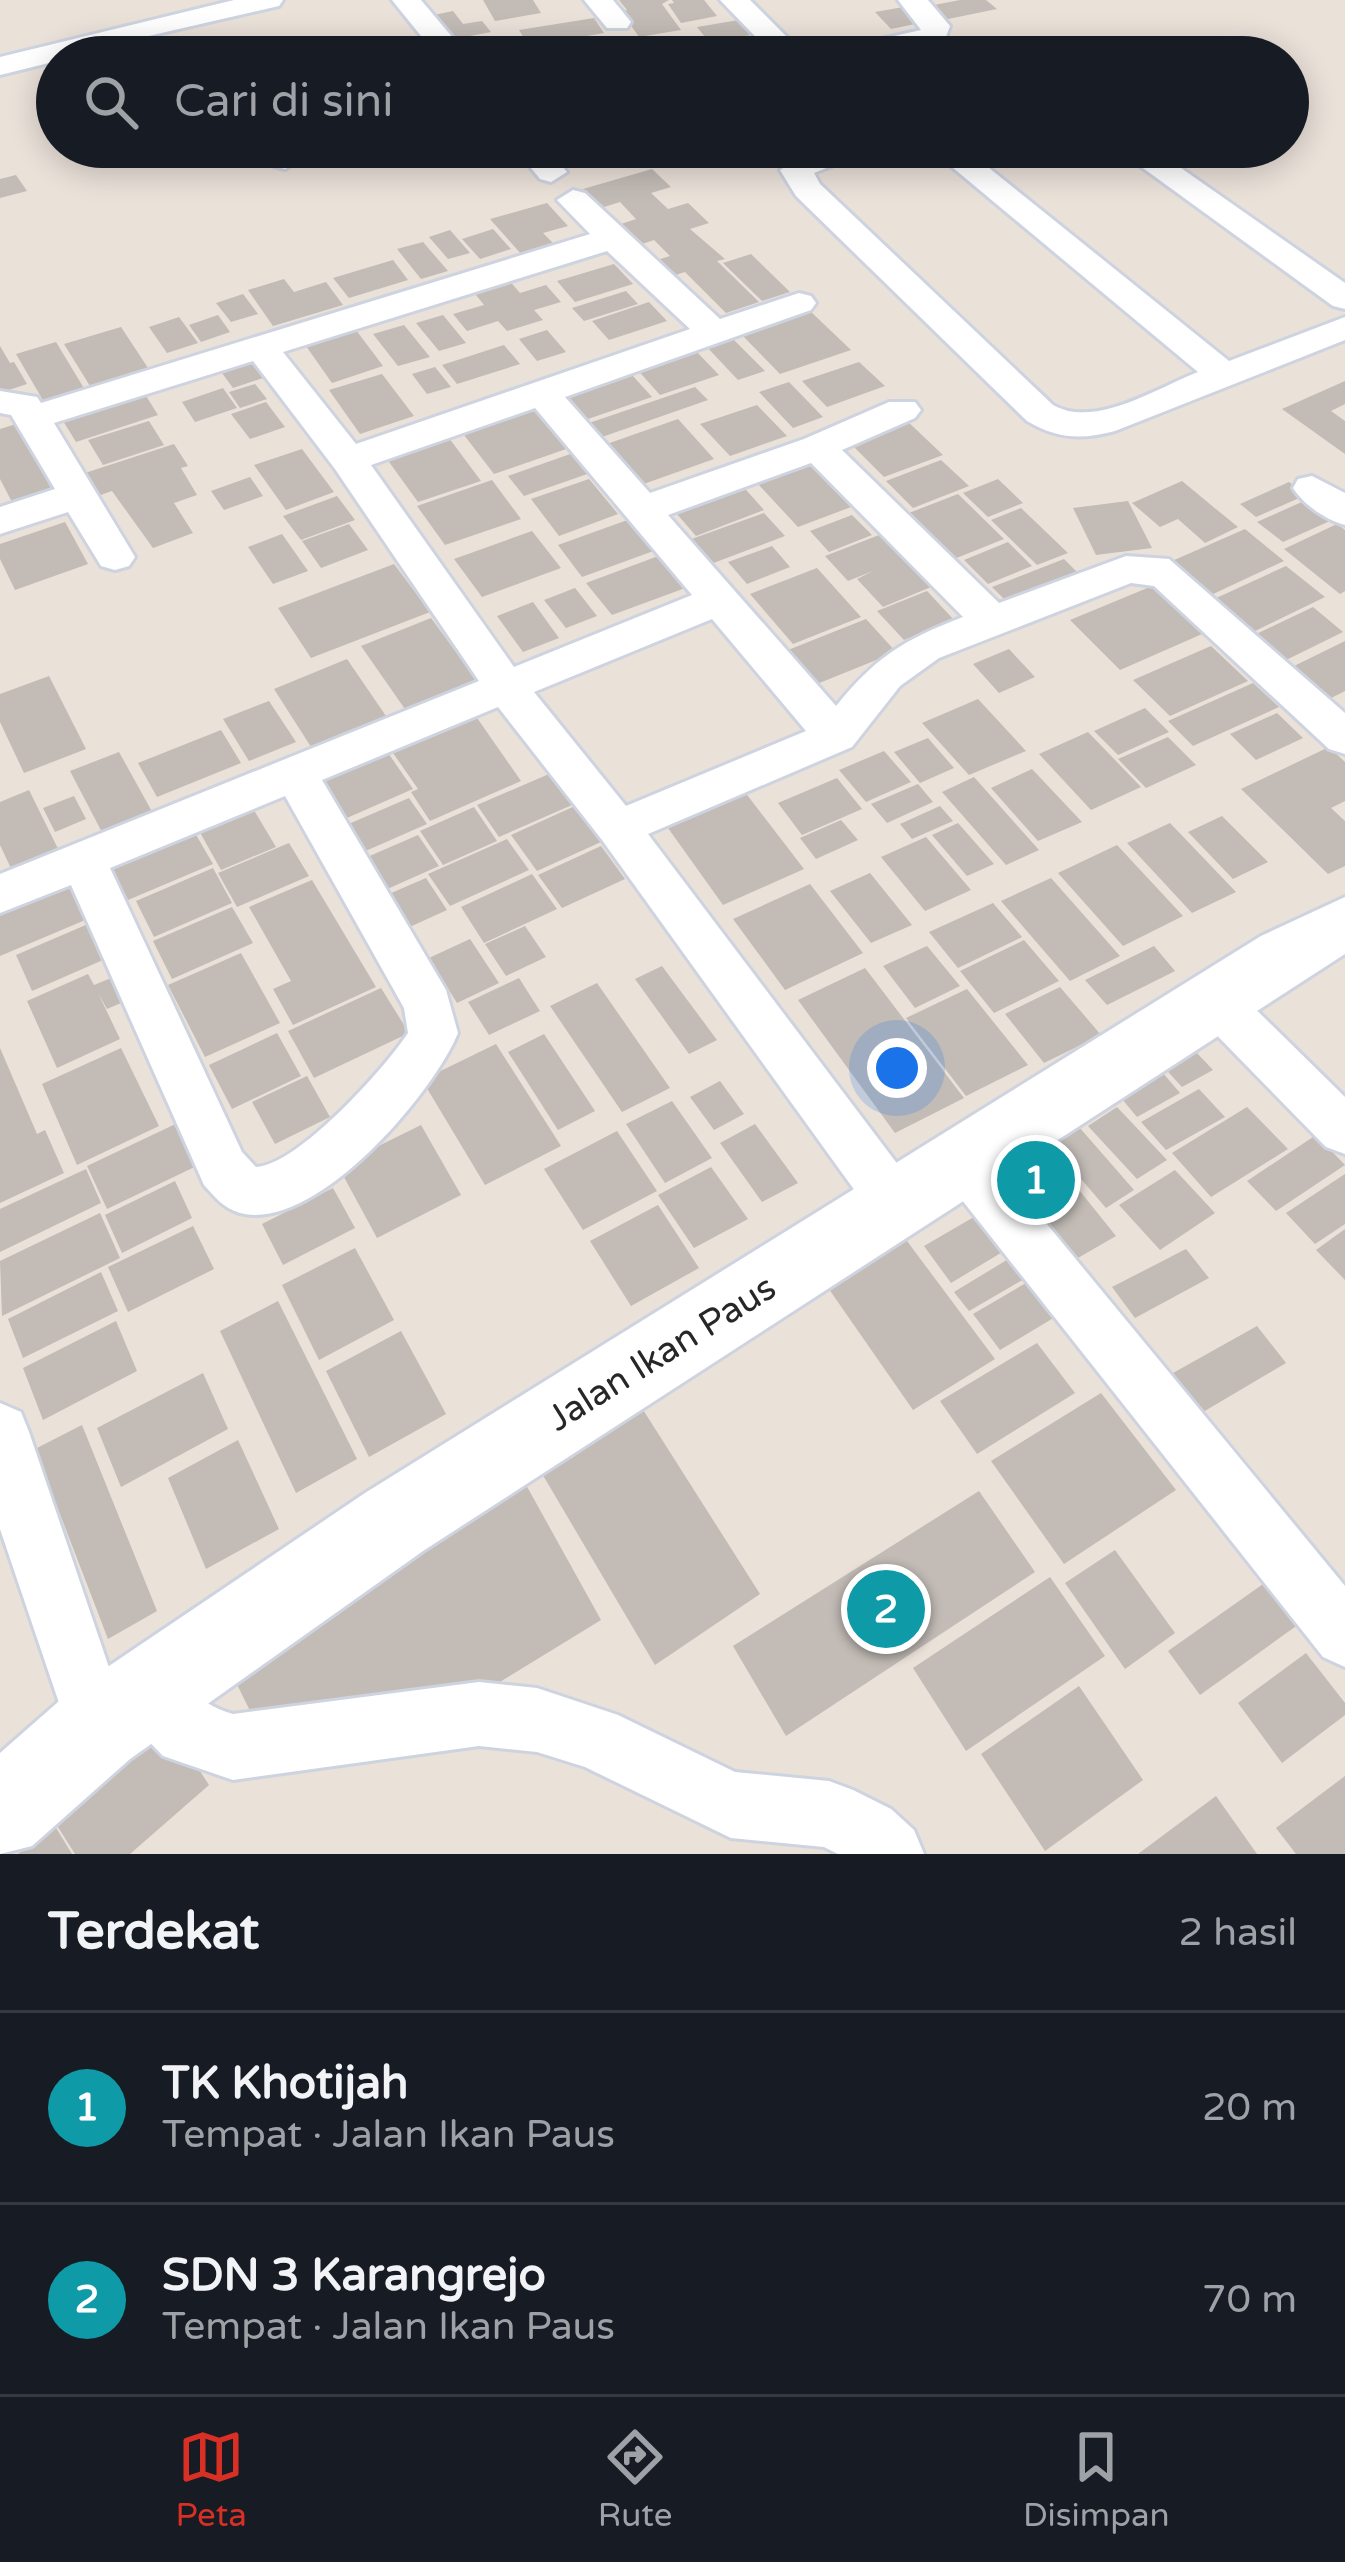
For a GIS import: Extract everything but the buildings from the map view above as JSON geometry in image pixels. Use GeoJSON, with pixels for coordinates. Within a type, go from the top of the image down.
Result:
{"type":"FeatureCollection","features":[{"type":"Feature","properties":{"kind":"main road","name":"Jalan Ikan Paus"},"geometry":{"type":"LineString","coordinates":[[0,1814],[123,1711],[394,1522],[1214,1000],[1345,923]]}},
{"type":"Feature","properties":{"kind":"street"},"geometry":{"type":"LineString","coordinates":[[162,36],[269,0]]}},
{"type":"Feature","properties":{"kind":"street"},"geometry":{"type":"LineString","coordinates":[[406,0],[436,36]]}},
{"type":"Feature","properties":{"kind":"street"},"geometry":{"type":"LineString","coordinates":[[734,0],[771,36]]}},
{"type":"Feature","properties":{"kind":"street"},"geometry":{"type":"LineString","coordinates":[[912,0],[936,26],[934,36]]}},
{"type":"Feature","properties":{"kind":"street"},"geometry":{"type":"LineString","coordinates":[[0,66],[36,59]]}},
{"type":"Feature","properties":{"kind":"street"},"geometry":{"type":"LineString","coordinates":[[799,168],[796,170],[807,189],[1040,413],[1060,425],[1082,429],[1102,423],[1345,328]]}},
{"type":"Feature","properties":{"kind":"street"},"geometry":{"type":"LineString","coordinates":[[970,168],[1225,376]]}},
{"type":"Feature","properties":{"kind":"street"},"geometry":{"type":"LineString","coordinates":[[1160,168],[1345,299]]}},
{"type":"Feature","properties":{"kind":"street"},"geometry":{"type":"LineString","coordinates":[[574,200],[714,333]]}},
{"type":"Feature","properties":{"kind":"street"},"geometry":{"type":"LineString","coordinates":[[115,556],[78,495],[16,410],[262,350],[614,238]]}},
{"type":"Feature","properties":{"kind":"street"},"geometry":{"type":"LineString","coordinates":[[348,460],[799,303]]}},
{"type":"Feature","properties":{"kind":"street"},"geometry":{"type":"LineString","coordinates":[[262,350],[348,460],[506,687],[618,828],[895,1203]]}},
{"type":"Feature","properties":{"kind":"street"},"geometry":{"type":"LineString","coordinates":[[541,392],[836,736]]}},
{"type":"Feature","properties":{"kind":"street"},"geometry":{"type":"LineString","coordinates":[[645,509],[817,447],[902,410]]}},
{"type":"Feature","properties":{"kind":"street"},"geometry":{"type":"LineString","coordinates":[[817,447],[992,621]]}},
{"type":"Feature","properties":{"kind":"street"},"geometry":{"type":"LineString","coordinates":[[1312,488],[1345,512]]}},
{"type":"Feature","properties":{"kind":"street"},"geometry":{"type":"LineString","coordinates":[[0,521],[78,495]]}},
{"type":"Feature","properties":{"kind":"street"},"geometry":{"type":"LineString","coordinates":[[618,828],[836,736],[885,675],[924,648],[1126,570],[1155,569],[1168,576],[1345,738]]}},
{"type":"Feature","properties":{"kind":"street"},"geometry":{"type":"LineString","coordinates":[[0,894],[721,599]]}},
{"type":"Feature","properties":{"kind":"street"},"geometry":{"type":"LineString","coordinates":[[83,860],[223,1168],[243,1190],[270,1192],[292,1182],[355,1126],[421,1060],[434,1031],[428,1005],[295,773]]}},
{"type":"Feature","properties":{"kind":"street"},"geometry":{"type":"LineString","coordinates":[[1214,1000],[1345,1131]]}},
{"type":"Feature","properties":{"kind":"street"},"geometry":{"type":"LineString","coordinates":[[962,1160],[1345,1634]]}},
{"type":"Feature","properties":{"kind":"street"},"geometry":{"type":"LineString","coordinates":[[0,1432],[123,1711],[233,1748],[479,1714],[537,1720],[595,1738],[731,1805],[829,1814],[867,1833],[890,1854]]}},
{"type":"Feature","properties":{"kind":"place","name":"TK Khotijah"},"geometry":{"type":"Point","coordinates":[1036,1180]}},
{"type":"Feature","properties":{"kind":"place","name":"SDN 3 Karangrejo"},"geometry":{"type":"Point","coordinates":[886,1609]}}]}
